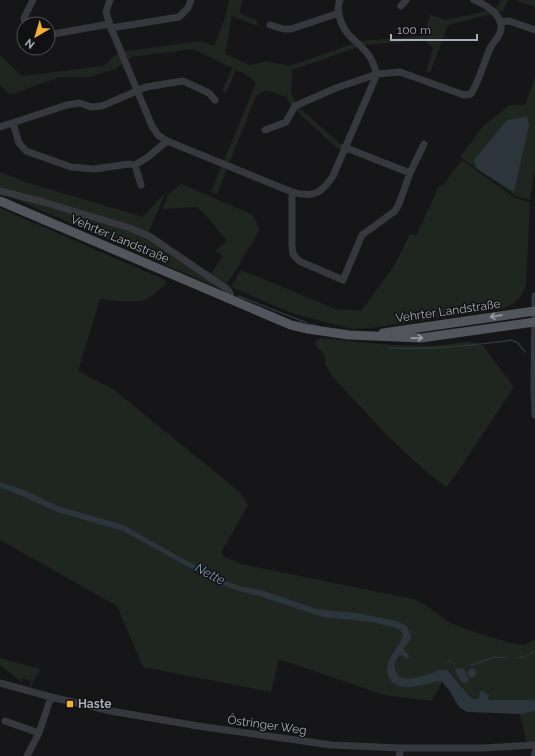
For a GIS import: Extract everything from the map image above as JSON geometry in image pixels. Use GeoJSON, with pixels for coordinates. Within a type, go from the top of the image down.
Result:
{"type":"FeatureCollection","features":[{"type":"Feature","properties":{"kind":"main road","name":"Vehrter Landstraße"},"geometry":{"type":"LineString","coordinates":[[0,201],[230,299],[308,330],[364,336],[421,338],[535,322]]}},
{"type":"Feature","properties":{"kind":"main road","name":"Vehrter Landstraße"},"geometry":{"type":"LineString","coordinates":[[364,336],[535,311]]}},
{"type":"Feature","properties":{"kind":"street"},"geometry":{"type":"LineString","coordinates":[[25,16],[33,0]]}},
{"type":"Feature","properties":{"kind":"street"},"geometry":{"type":"LineString","coordinates":[[110,0],[106,12],[110,26],[152,126],[158,135],[167,141],[302,195],[318,193],[325,188],[333,176],[344,147],[377,74],[371,58],[360,44],[350,36],[343,25],[338,5],[340,0]]}},
{"type":"Feature","properties":{"kind":"street"},"geometry":{"type":"LineString","coordinates":[[56,34],[179,17],[188,8],[191,0]]}},
{"type":"Feature","properties":{"kind":"street"},"geometry":{"type":"LineString","coordinates":[[265,130],[286,122],[295,106],[336,88],[377,74],[400,72],[464,95],[471,94],[491,45],[499,36],[501,28],[498,16],[493,10],[474,0]]}},
{"type":"Feature","properties":{"kind":"street"},"geometry":{"type":"LineString","coordinates":[[270,25],[284,30],[291,30],[339,13]]}},
{"type":"Feature","properties":{"kind":"street"},"geometry":{"type":"LineString","coordinates":[[500,22],[509,21],[535,30]]}},
{"type":"Feature","properties":{"kind":"street"},"geometry":{"type":"LineString","coordinates":[[0,127],[67,105],[80,103],[91,107],[102,106],[146,87],[183,81],[209,93],[215,100]]}},
{"type":"Feature","properties":{"kind":"street"},"geometry":{"type":"LineString","coordinates":[[13,123],[19,143],[26,151],[71,167],[94,169],[128,164],[135,165],[148,157],[167,141]]}},
{"type":"Feature","properties":{"kind":"street"},"geometry":{"type":"LineString","coordinates":[[292,192],[293,254],[299,261],[343,280],[362,235],[395,211],[410,173],[424,144]]}},
{"type":"Feature","properties":{"kind":"street"},"geometry":{"type":"LineString","coordinates":[[344,147],[410,173]]}},
{"type":"Feature","properties":{"kind":"street"},"geometry":{"type":"LineString","coordinates":[[135,165],[141,185]]}},
{"type":"Feature","properties":{"kind":"street","name":"Vehrter Landstraße"},"geometry":{"type":"LineString","coordinates":[[0,191],[100,218],[149,236],[227,289],[230,293],[230,299]]}},
{"type":"Feature","properties":{"kind":"street"},"geometry":{"type":"LineString","coordinates":[[535,296],[535,415]]}},
{"type":"Feature","properties":{"kind":"street","name":"Östringer Weg"},"geometry":{"type":"LineString","coordinates":[[0,682],[51,697],[111,711],[331,745],[401,748],[482,748],[535,745]]}},
{"type":"Feature","properties":{"kind":"street"},"geometry":{"type":"LineString","coordinates":[[27,756],[39,733],[51,697]]}},
{"type":"Feature","properties":{"kind":"street"},"geometry":{"type":"LineString","coordinates":[[5,721],[39,733]]}},
{"type":"Feature","properties":{"kind":"street"},"geometry":{"type":"LineString","coordinates":[[399,756],[401,748]]}},
{"type":"Feature","properties":{"kind":"street"},"geometry":{"type":"LineString","coordinates":[[534,756],[535,752]]}},
{"type":"Feature","properties":{"kind":"shaded area"},"geometry":{"type":"Polygon","coordinates":[[[229,0],[243,0],[239,13],[258,21],[257,26],[232,16],[225,54],[250,65],[266,61],[289,66],[361,41],[423,36],[430,15],[446,20],[486,11],[498,6],[501,0],[508,0],[503,11],[448,25],[430,73],[426,71],[433,48],[424,40],[364,45],[292,70],[291,93],[298,107],[342,145],[340,151],[292,107],[286,97],[266,90],[256,96],[217,194],[211,192],[256,83],[247,75],[236,70],[226,93],[222,91],[232,68],[193,49],[132,57],[117,68],[91,77],[59,77],[10,95],[0,85],[0,55],[22,76],[103,66],[119,52],[202,41],[214,46],[226,15],[229,0]]]}},
{"type":"Feature","properties":{"kind":"shaded area"},"geometry":{"type":"Polygon","coordinates":[[[515,0],[535,0],[535,7],[515,0]]]}},
{"type":"Feature","properties":{"kind":"shaded area"},"geometry":{"type":"Polygon","coordinates":[[[535,78],[535,167],[530,200],[516,196],[460,157],[483,126],[510,105],[525,105],[535,78]]]}},
{"type":"Feature","properties":{"kind":"shaded area"},"geometry":{"type":"Polygon","coordinates":[[[462,160],[515,198],[530,202],[526,286],[519,298],[510,305],[502,309],[371,328],[352,329],[294,314],[231,287],[241,270],[336,309],[361,311],[394,266],[410,234],[416,236],[439,186],[443,185],[462,160]]]}},
{"type":"Feature","properties":{"kind":"shaded area"},"geometry":{"type":"Polygon","coordinates":[[[0,172],[29,183],[143,217],[166,192],[146,238],[223,290],[0,192],[0,172]]]}},
{"type":"Feature","properties":{"kind":"shaded area"},"geometry":{"type":"Polygon","coordinates":[[[181,184],[253,215],[260,230],[227,284],[211,274],[223,256],[215,251],[227,241],[209,219],[196,207],[162,209],[169,193],[181,184]]]}},
{"type":"Feature","properties":{"kind":"shaded area"},"geometry":{"type":"Polygon","coordinates":[[[0,208],[165,280],[166,284],[146,299],[123,301],[100,299],[78,371],[113,389],[241,493],[248,506],[221,552],[223,556],[241,564],[413,599],[427,606],[455,625],[509,642],[524,645],[535,639],[535,742],[527,744],[520,714],[523,700],[490,700],[487,697],[480,695],[479,698],[471,697],[448,670],[432,701],[384,695],[279,659],[271,692],[143,667],[117,606],[0,540],[0,208]]]}},
{"type":"Feature","properties":{"kind":"shaded area"},"geometry":{"type":"Polygon","coordinates":[[[320,338],[412,346],[475,342],[484,347],[514,387],[455,476],[446,487],[415,462],[332,376],[325,364],[325,356],[315,345],[316,340],[320,338]]]}},
{"type":"Feature","properties":{"kind":"shaded area"},"geometry":{"type":"Polygon","coordinates":[[[0,658],[40,669],[31,687],[29,687],[31,681],[22,678],[21,682],[0,665],[0,658]]]}},
{"type":"Feature","properties":{"kind":"water"},"geometry":{"type":"Polygon","coordinates":[[[527,117],[529,125],[514,192],[477,169],[474,160],[507,120],[527,117]]]}},
{"type":"Feature","properties":{"kind":"water","name":"Nette"},"geometry":{"type":"Polygon","coordinates":[[[0,482],[24,490],[58,506],[123,525],[221,580],[244,587],[261,590],[317,609],[357,613],[397,621],[407,626],[411,636],[411,639],[403,649],[409,655],[409,658],[407,659],[401,655],[395,663],[396,673],[402,678],[409,679],[438,670],[448,670],[472,698],[479,698],[480,691],[483,691],[489,695],[488,699],[490,700],[535,699],[535,711],[520,714],[467,712],[459,707],[449,690],[442,682],[439,681],[412,687],[399,686],[393,683],[389,678],[387,671],[389,660],[403,635],[401,631],[396,628],[372,622],[323,617],[236,590],[218,583],[123,531],[57,512],[0,487],[0,482]]]}},
{"type":"Feature","properties":{"kind":"water"},"geometry":{"type":"Polygon","coordinates":[[[535,649],[533,653],[522,658],[514,658],[525,656],[535,649]]]}},
{"type":"Feature","properties":{"kind":"water"},"geometry":{"type":"Polygon","coordinates":[[[493,657],[514,658],[494,658],[474,665],[465,665],[473,664],[493,657]]]}},
{"type":"Feature","properties":{"kind":"water"},"geometry":{"type":"Polygon","coordinates":[[[448,660],[458,665],[448,661],[438,670],[448,660]]]}},
{"type":"Feature","properties":{"kind":"water"},"geometry":{"type":"Polygon","coordinates":[[[455,668],[464,669],[469,680],[467,683],[461,681],[455,668]]]}},
{"type":"Feature","properties":{"kind":"water"},"geometry":{"type":"Polygon","coordinates":[[[472,668],[477,673],[472,678],[467,673],[472,668]]]}},
{"type":"Feature","properties":{"kind":"waterway"},"geometry":{"type":"LineString","coordinates":[[238,296],[307,323]]}},
{"type":"Feature","properties":{"kind":"waterway"},"geometry":{"type":"LineString","coordinates":[[310,324],[318,326]]}},
{"type":"Feature","properties":{"kind":"waterway"},"geometry":{"type":"LineString","coordinates":[[388,348],[450,347],[512,340],[518,343],[525,352]]}},
{"type":"Feature","properties":{"kind":"place","name":"Haste"},"geometry":{"type":"Point","coordinates":[70,704]}}]}
